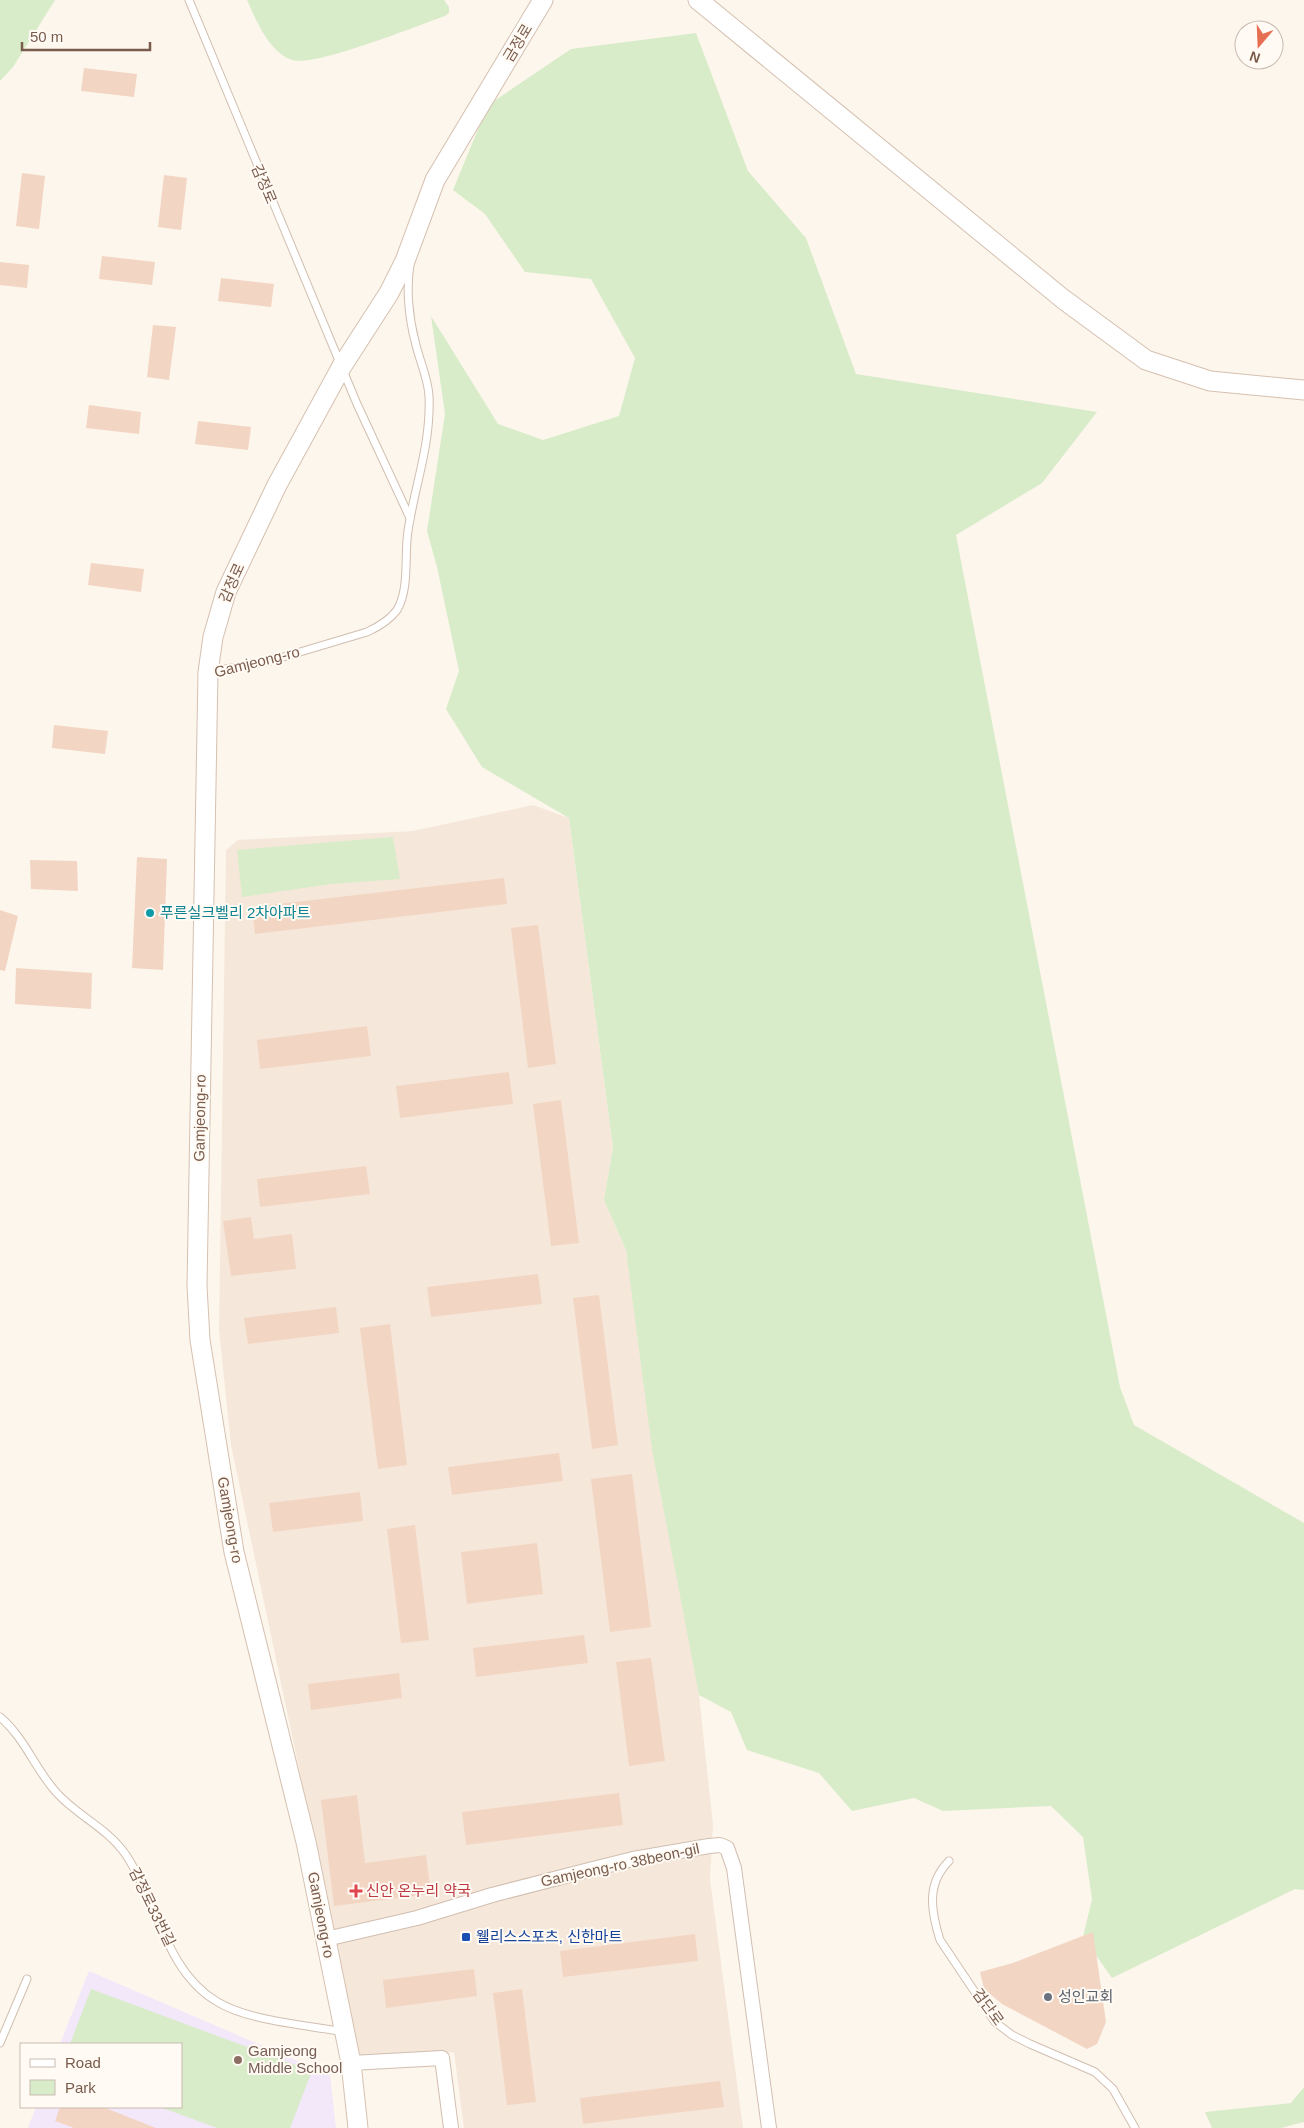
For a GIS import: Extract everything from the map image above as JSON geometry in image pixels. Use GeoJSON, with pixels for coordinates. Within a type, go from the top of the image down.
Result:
{"type":"FeatureCollection","features":[{"type":"Feature","properties":{"kind":"street","name":"금정로"},"geometry":{"type":"LineString","coordinates":[[492,86],[543,0]]}},
{"type":"Feature","properties":{"kind":"street"},"geometry":{"type":"LineString","coordinates":[[698,0],[1062,299],[1146,360],[1210,382],[1304,390]]}},
{"type":"Feature","properties":{"kind":"street","name":"감정로"},"geometry":{"type":"LineString","coordinates":[[208,672],[213,637],[226,592],[277,485],[342,366],[388,293],[415,237],[435,180],[492,86]]}},
{"type":"Feature","properties":{"kind":"street","name":"Gamjeong-ro"},"geometry":{"type":"LineString","coordinates":[[208,672],[197,1286],[200,1340],[234,1552],[306,1842],[351,2063],[358,2128]]}},
{"type":"Feature","properties":{"kind":"street","name":"Gamjeong-ro 38beon-gil"},"geometry":{"type":"LineString","coordinates":[[326,1939],[416,1918],[530,1884],[633,1859],[720,1845],[727,1848],[734,1868],[770,2128]]}},
{"type":"Feature","properties":{"kind":"street"},"geometry":{"type":"LineString","coordinates":[[351,2063],[442,2058],[452,2128]]}},
{"type":"Feature","properties":{"kind":"lane","name":"감정로"},"geometry":{"type":"LineString","coordinates":[[189,0],[357,404],[410,518]]}},
{"type":"Feature","properties":{"kind":"lane","name":"Gamjeong-ro"},"geometry":{"type":"LineString","coordinates":[[208,672],[270,661],[367,632],[380,626],[397,609],[403,594],[410,518],[429,432],[429,395],[426,374],[415,341],[409,297],[409,268],[415,237]]}},
{"type":"Feature","properties":{"kind":"lane","name":"감정로33번길"},"geometry":{"type":"LineString","coordinates":[[0,1717],[26,1745],[56,1793],[104,1830],[126,1854],[146,1890],[167,1940],[177,1958],[203,1991],[215,2001],[241,2012],[344,2032]]}},
{"type":"Feature","properties":{"kind":"lane","name":"검단로"},"geometry":{"type":"LineString","coordinates":[[949,1861],[938,1872],[933,1888],[934,1916],[938,1935],[996,2022],[1012,2035],[1030,2044],[1096,2072],[1113,2089],[1135,2128]]}},
{"type":"Feature","properties":{"kind":"lane"},"geometry":{"type":"LineString","coordinates":[[0,2043],[27,1979]]}},
{"type":"Feature","properties":{"kind":"shaded area"},"geometry":{"type":"Polygon","coordinates":[[[533,805],[569,818],[613,1147],[604,1200],[626,1250],[699,1695],[713,1825],[710,1879],[743,2128],[464,2128],[454,2052],[371,2060],[359,2054],[231,1445],[219,1330],[226,850],[238,840],[413,831],[533,805]]]}},
{"type":"Feature","properties":{"kind":"shaded area","name":"Gamjeong Middle School"},"geometry":{"type":"Polygon","coordinates":[[[89,1971],[330,2075],[336,2128],[28,2128],[36,2108],[182,2108],[182,2043],[60,2043],[89,1971]]]}},
{"type":"Feature","properties":{"kind":"green space"},"geometry":{"type":"Polygon","coordinates":[[[0,0],[55,0],[13,67],[0,81],[0,0]]]}},
{"type":"Feature","properties":{"kind":"green space"},"geometry":{"type":"Polygon","coordinates":[[[247,0],[444,0],[449,7],[449,13],[343,52],[304,61],[292,60],[284,56],[270,43],[259,26],[247,0]]]}},
{"type":"Feature","properties":{"kind":"green space"},"geometry":{"type":"Polygon","coordinates":[[[696,33],[748,171],[806,238],[856,374],[1097,412],[1042,483],[956,535],[1120,1387],[1134,1425],[1304,1523],[1304,1890],[1295,1889],[1112,1978],[1083,1937],[1092,1899],[1083,1837],[1051,1806],[943,1811],[914,1798],[852,1811],[819,1773],[747,1750],[731,1712],[699,1695],[652,1449],[626,1250],[604,1200],[613,1147],[569,818],[482,767],[446,709],[459,671],[437,567],[427,531],[445,414],[431,316],[498,424],[543,440],[619,416],[635,358],[591,279],[525,272],[485,214],[453,190],[488,105],[571,49],[696,33]]]}},
{"type":"Feature","properties":{"kind":"green space"},"geometry":{"type":"Polygon","coordinates":[[[393,837],[400,879],[331,884],[242,897],[237,850],[393,837]]]}},
{"type":"Feature","properties":{"kind":"green space","name":"Gamjeong Middle School"},"geometry":{"type":"Polygon","coordinates":[[[91,1989],[312,2071],[290,2128],[217,2128],[163,2108],[182,2108],[182,2043],[70,2043],[91,1989]]]}},
{"type":"Feature","properties":{"kind":"green space"},"geometry":{"type":"Polygon","coordinates":[[[1304,2087],[1304,2122],[1281,2128],[1212,2128],[1205,2112],[1291,2103],[1304,2087]]]}},
{"type":"Feature","properties":{"kind":"building"},"geometry":{"type":"Polygon","coordinates":[[[84,68],[137,74],[134,97],[81,91],[84,68]]]}},
{"type":"Feature","properties":{"kind":"building"},"geometry":{"type":"Polygon","coordinates":[[[22,173],[45,176],[39,229],[16,226],[22,173]]]}},
{"type":"Feature","properties":{"kind":"building"},"geometry":{"type":"Polygon","coordinates":[[[164,175],[187,178],[181,230],[158,227],[164,175]]]}},
{"type":"Feature","properties":{"kind":"building"},"geometry":{"type":"Polygon","coordinates":[[[102,256],[155,262],[152,285],[99,279],[102,256]]]}},
{"type":"Feature","properties":{"kind":"building"},"geometry":{"type":"Polygon","coordinates":[[[0,262],[29,265],[27,288],[0,285],[0,262]]]}},
{"type":"Feature","properties":{"kind":"building"},"geometry":{"type":"Polygon","coordinates":[[[221,278],[274,284],[271,307],[218,301],[221,278]]]}},
{"type":"Feature","properties":{"kind":"building"},"geometry":{"type":"Polygon","coordinates":[[[153,325],[176,327],[169,380],[147,377],[153,325]]]}},
{"type":"Feature","properties":{"kind":"building"},"geometry":{"type":"Polygon","coordinates":[[[89,405],[141,412],[139,434],[86,428],[89,405]]]}},
{"type":"Feature","properties":{"kind":"building"},"geometry":{"type":"Polygon","coordinates":[[[198,421],[251,427],[248,450],[195,444],[198,421]]]}},
{"type":"Feature","properties":{"kind":"building"},"geometry":{"type":"Polygon","coordinates":[[[91,563],[144,569],[141,592],[88,585],[91,563]]]}},
{"type":"Feature","properties":{"kind":"building"},"geometry":{"type":"Polygon","coordinates":[[[54,725],[108,731],[105,754],[52,748],[54,725]]]}},
{"type":"Feature","properties":{"kind":"building","name":"푸른실크벨리 2차아파트"},"geometry":{"type":"Polygon","coordinates":[[[137,857],[167,859],[163,970],[132,968],[137,857]]]}},
{"type":"Feature","properties":{"kind":"building"},"geometry":{"type":"Polygon","coordinates":[[[30,860],[77,861],[78,891],[31,889],[30,860]]]}},
{"type":"Feature","properties":{"kind":"building"},"geometry":{"type":"Polygon","coordinates":[[[504,878],[507,904],[255,934],[252,907],[504,878]]]}},
{"type":"Feature","properties":{"kind":"building"},"geometry":{"type":"Polygon","coordinates":[[[0,910],[18,916],[5,971],[0,970],[0,910]]]}},
{"type":"Feature","properties":{"kind":"building"},"geometry":{"type":"Polygon","coordinates":[[[538,925],[556,1064],[528,1068],[511,928],[538,925]]]}},
{"type":"Feature","properties":{"kind":"building"},"geometry":{"type":"Polygon","coordinates":[[[16,968],[92,973],[91,1009],[15,1004],[16,968]]]}},
{"type":"Feature","properties":{"kind":"building"},"geometry":{"type":"Polygon","coordinates":[[[367,1026],[371,1056],[260,1069],[257,1040],[367,1026]]]}},
{"type":"Feature","properties":{"kind":"building"},"geometry":{"type":"Polygon","coordinates":[[[509,1072],[513,1104],[400,1118],[396,1086],[509,1072]]]}},
{"type":"Feature","properties":{"kind":"building"},"geometry":{"type":"Polygon","coordinates":[[[561,1100],[579,1243],[551,1246],[533,1104],[561,1100]]]}},
{"type":"Feature","properties":{"kind":"building"},"geometry":{"type":"Polygon","coordinates":[[[366,1166],[370,1194],[260,1207],[257,1179],[366,1166]]]}},
{"type":"Feature","properties":{"kind":"building"},"geometry":{"type":"Polygon","coordinates":[[[251,1217],[254,1239],[292,1234],[296,1269],[231,1276],[223,1221],[251,1217]]]}},
{"type":"Feature","properties":{"kind":"building"},"geometry":{"type":"Polygon","coordinates":[[[538,1274],[542,1304],[431,1317],[427,1287],[538,1274]]]}},
{"type":"Feature","properties":{"kind":"building"},"geometry":{"type":"Polygon","coordinates":[[[599,1295],[618,1445],[592,1449],[573,1298],[599,1295]]]}},
{"type":"Feature","properties":{"kind":"building"},"geometry":{"type":"Polygon","coordinates":[[[336,1307],[339,1333],[248,1344],[244,1318],[336,1307]]]}},
{"type":"Feature","properties":{"kind":"building"},"geometry":{"type":"Polygon","coordinates":[[[390,1324],[407,1465],[378,1469],[360,1328],[390,1324]]]}},
{"type":"Feature","properties":{"kind":"building"},"geometry":{"type":"Polygon","coordinates":[[[559,1453],[563,1481],[452,1495],[448,1467],[559,1453]]]}},
{"type":"Feature","properties":{"kind":"building"},"geometry":{"type":"Polygon","coordinates":[[[632,1474],[651,1627],[610,1632],[591,1479],[632,1474]]]}},
{"type":"Feature","properties":{"kind":"building"},"geometry":{"type":"Polygon","coordinates":[[[360,1492],[363,1521],[273,1532],[269,1503],[360,1492]]]}},
{"type":"Feature","properties":{"kind":"building"},"geometry":{"type":"Polygon","coordinates":[[[415,1525],[429,1640],[401,1643],[387,1529],[415,1525]]]}},
{"type":"Feature","properties":{"kind":"building"},"geometry":{"type":"Polygon","coordinates":[[[537,1543],[543,1594],[467,1604],[461,1552],[537,1543]]]}},
{"type":"Feature","properties":{"kind":"building"},"geometry":{"type":"Polygon","coordinates":[[[584,1635],[588,1663],[476,1677],[473,1648],[584,1635]]]}},
{"type":"Feature","properties":{"kind":"building"},"geometry":{"type":"Polygon","coordinates":[[[651,1658],[665,1761],[629,1766],[616,1662],[651,1658]]]}},
{"type":"Feature","properties":{"kind":"building"},"geometry":{"type":"Polygon","coordinates":[[[399,1673],[402,1698],[311,1710],[308,1684],[399,1673]]]}},
{"type":"Feature","properties":{"kind":"building"},"geometry":{"type":"Polygon","coordinates":[[[619,1793],[623,1825],[466,1845],[462,1812],[619,1793]]]}},
{"type":"Feature","properties":{"kind":"building"},"geometry":{"type":"Polygon","coordinates":[[[357,1795],[365,1863],[426,1855],[431,1894],[334,1906],[321,1800],[357,1795]]]}},
{"type":"Feature","properties":{"kind":"building","name":"성인교회"},"geometry":{"type":"Polygon","coordinates":[[[1093,1932],[1106,2022],[1097,2044],[1087,2049],[1002,2004],[984,1989],[980,1972],[1013,1963],[1093,1932]]]}},
{"type":"Feature","properties":{"kind":"building"},"geometry":{"type":"Polygon","coordinates":[[[695,1934],[698,1961],[563,1977],[560,1951],[695,1934]]]}},
{"type":"Feature","properties":{"kind":"building"},"geometry":{"type":"Polygon","coordinates":[[[474,1969],[477,1996],[386,2008],[383,1980],[474,1969]]]}},
{"type":"Feature","properties":{"kind":"building"},"geometry":{"type":"Polygon","coordinates":[[[522,1989],[536,2102],[507,2105],[493,1993],[522,1989]]]}},
{"type":"Feature","properties":{"kind":"building"},"geometry":{"type":"Polygon","coordinates":[[[720,2081],[724,2107],[583,2124],[580,2098],[720,2081]]]}},
{"type":"Feature","properties":{"kind":"building"},"geometry":{"type":"Polygon","coordinates":[[[60,2108],[106,2108],[156,2128],[74,2128],[55,2121],[60,2108]]]}},
{"type":"Feature","properties":{"kind":"place","name":"푸른실크벨리 2차아파트"},"geometry":{"type":"Point","coordinates":[150,913]}},
{"type":"Feature","properties":{"kind":"place","name":"신안 온누리 약국"},"geometry":{"type":"Point","coordinates":[356,1891]}},
{"type":"Feature","properties":{"kind":"place","name":"웰리스스포츠, 신한마트"},"geometry":{"type":"Point","coordinates":[466,1937]}},
{"type":"Feature","properties":{"kind":"place","name":"성인교회"},"geometry":{"type":"Point","coordinates":[1048,1997]}},
{"type":"Feature","properties":{"kind":"place","name":"Gamjeong Middle School"},"geometry":{"type":"Point","coordinates":[238,2060]}}]}
